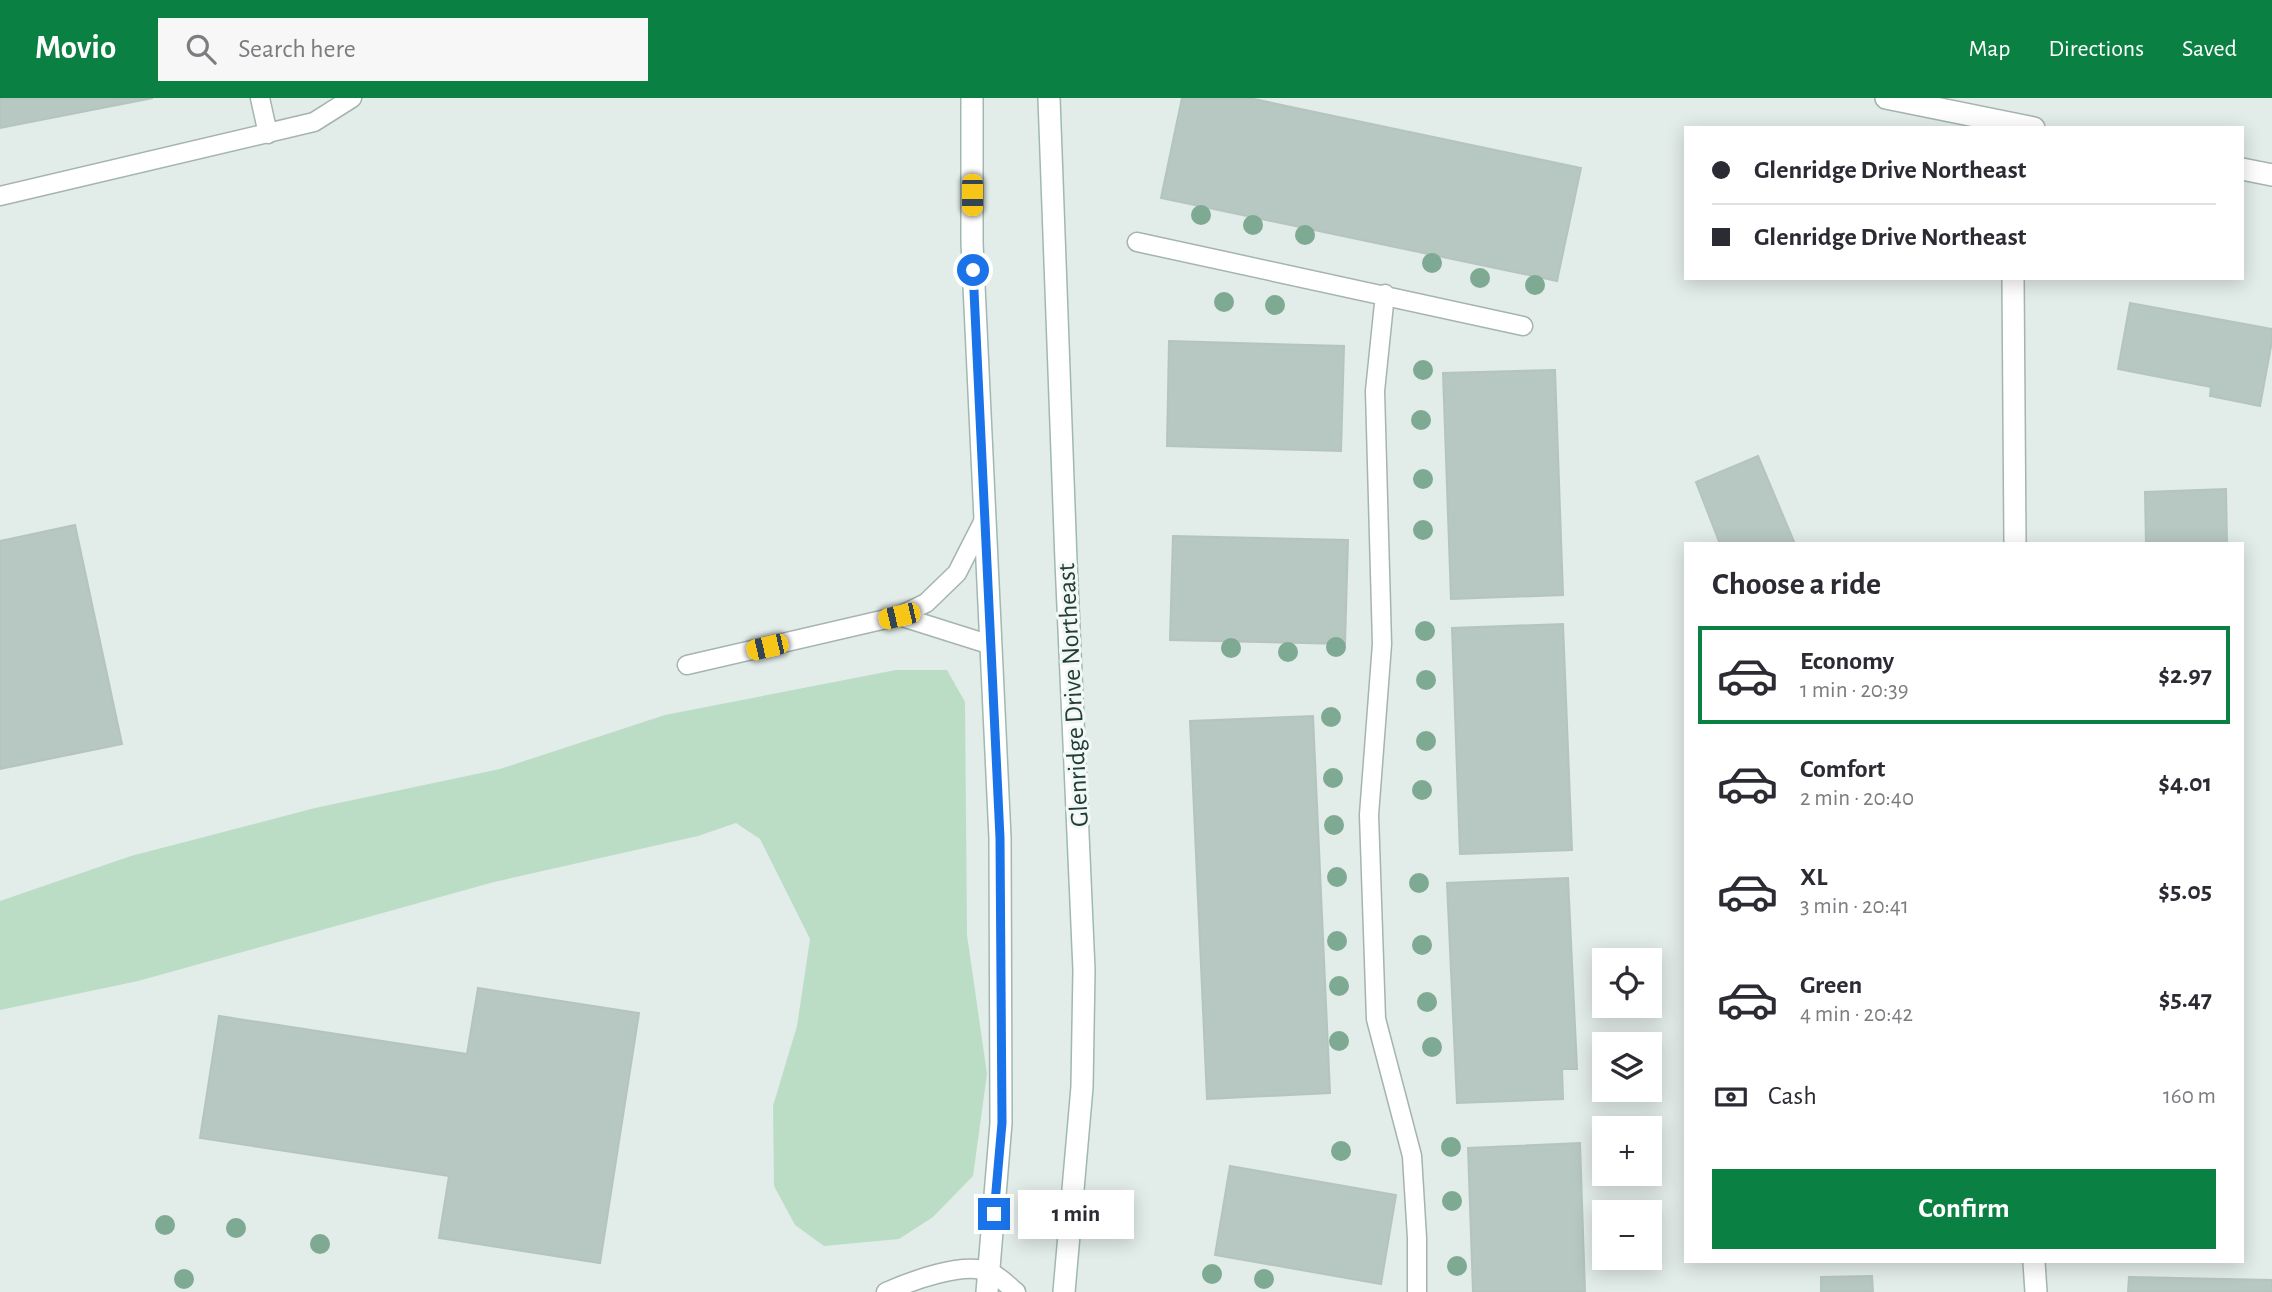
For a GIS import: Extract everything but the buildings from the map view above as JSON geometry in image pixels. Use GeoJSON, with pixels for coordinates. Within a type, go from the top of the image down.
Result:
{"type":"FeatureCollection","features":[{"type":"Feature","properties":{"kind":"main road"},"geometry":{"type":"LineString","coordinates":[[972,98],[972,243],[1000,838],[1002,1123],[988,1282]]}},
{"type":"Feature","properties":{"kind":"main road","name":"Glenridge Drive Northeast"},"geometry":{"type":"LineString","coordinates":[[1049,98],[1084,970],[1082,1087],[1064,1292]]}},
{"type":"Feature","properties":{"kind":"main road"},"geometry":{"type":"LineString","coordinates":[[1886,98],[2012,126]]}},
{"type":"Feature","properties":{"kind":"main road"},"geometry":{"type":"LineString","coordinates":[[2244,169],[2272,175]]}},
{"type":"Feature","properties":{"kind":"main road"},"geometry":{"type":"LineString","coordinates":[[2013,280],[2015,542]]}},
{"type":"Feature","properties":{"kind":"main road"},"geometry":{"type":"LineString","coordinates":[[2034,1263],[2036,1292]]}},
{"type":"Feature","properties":{"kind":"lane"},"geometry":{"type":"LineString","coordinates":[[260,98],[268,134]]}},
{"type":"Feature","properties":{"kind":"lane"},"geometry":{"type":"LineString","coordinates":[[0,196],[314,122],[352,98]]}},
{"type":"Feature","properties":{"kind":"lane"},"geometry":{"type":"LineString","coordinates":[[1138,242],[1523,326]]}},
{"type":"Feature","properties":{"kind":"lane"},"geometry":{"type":"LineString","coordinates":[[1385,294],[1375,391],[1382,644],[1369,815],[1375,1005],[1376,1019],[1412,1156],[1417,1292]]}},
{"type":"Feature","properties":{"kind":"lane"},"geometry":{"type":"LineString","coordinates":[[687,665],[899,616],[926,603],[957,573],[985,518]]}},
{"type":"Feature","properties":{"kind":"lane"},"geometry":{"type":"LineString","coordinates":[[899,616],[991,645]]}},
{"type":"Feature","properties":{"kind":"lane"},"geometry":{"type":"LineString","coordinates":[[886,1292],[906,1283],[954,1269],[1016,1292]]}},
{"type":"Feature","properties":{"kind":"green space"},"geometry":{"type":"Polygon","coordinates":[[[896,670],[947,670],[965,702],[967,935],[987,1074],[973,1176],[933,1217],[899,1239],[824,1246],[795,1225],[774,1186],[773,1106],[797,1026],[810,939],[760,839],[736,823],[698,836],[494,882],[138,981],[0,1010],[0,901],[131,856],[315,808],[500,769],[665,715],[896,670]]]}},
{"type":"Feature","properties":{"kind":"route"},"geometry":{"type":"LineString","coordinates":[[973,270],[1000,838],[1002,1123],[994,1214]]}}]}
